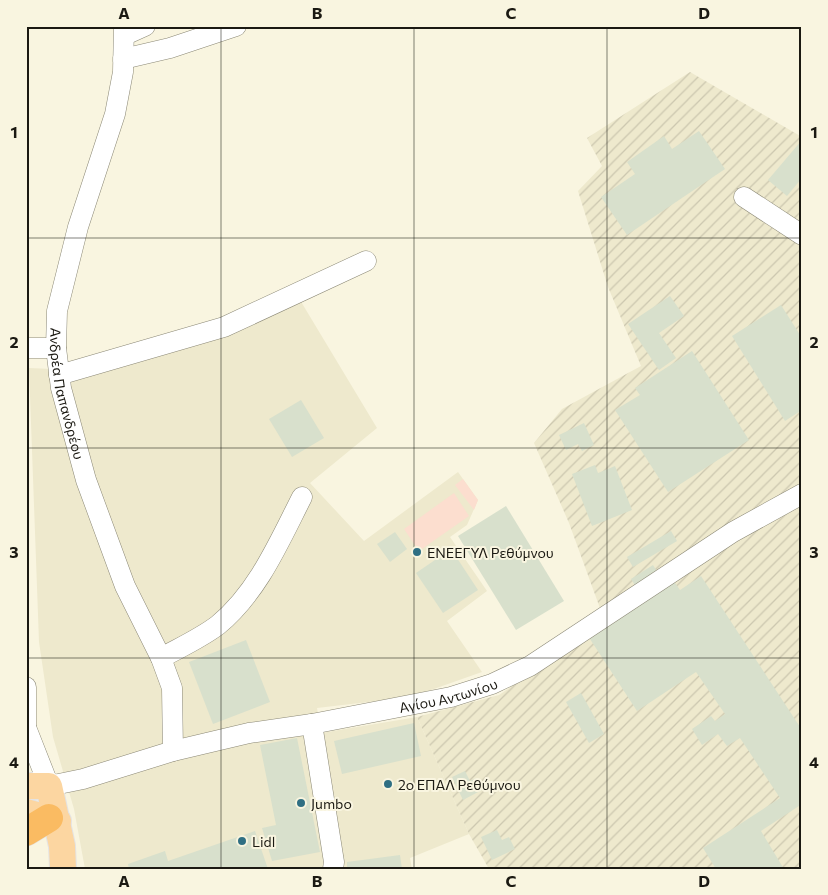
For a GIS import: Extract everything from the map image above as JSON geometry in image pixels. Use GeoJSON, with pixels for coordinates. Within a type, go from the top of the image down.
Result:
{"type":"FeatureCollection","features":[{"type":"Feature","properties":{"kind":"main road"},"geometry":{"type":"LineString","coordinates":[[38,786],[40,821],[63,869]]}},
{"type":"Feature","properties":{"kind":"street"},"geometry":{"type":"LineString","coordinates":[[124,30],[146,26]]}},
{"type":"Feature","properties":{"kind":"street"},"geometry":{"type":"LineString","coordinates":[[124,59],[170,48],[236,26]]}},
{"type":"Feature","properties":{"kind":"street","name":"Ανδρέα Παπανδρέου"},"geometry":{"type":"LineString","coordinates":[[124,30],[124,59],[115,114],[78,227],[57,311],[56,348],[61,388],[86,480],[125,586],[161,658],[172,688],[173,751]]}},
{"type":"Feature","properties":{"kind":"street"},"geometry":{"type":"LineString","coordinates":[[744,197],[802,235]]}},
{"type":"Feature","properties":{"kind":"street"},"geometry":{"type":"LineString","coordinates":[[59,374],[224,327],[366,260]]}},
{"type":"Feature","properties":{"kind":"street"},"geometry":{"type":"LineString","coordinates":[[26,348],[56,348]]}},
{"type":"Feature","properties":{"kind":"street","name":"Αγίου Αντωνίου"},"geometry":{"type":"LineString","coordinates":[[38,786],[84,779],[173,751],[249,733],[312,724],[451,698],[492,684],[530,666],[733,532],[802,494]]}},
{"type":"Feature","properties":{"kind":"street"},"geometry":{"type":"LineString","coordinates":[[161,658],[217,626],[244,599],[275,551],[302,497]]}},
{"type":"Feature","properties":{"kind":"street"},"geometry":{"type":"LineString","coordinates":[[26,687],[27,734],[38,786]]}},
{"type":"Feature","properties":{"kind":"street"},"geometry":{"type":"LineString","coordinates":[[312,724],[334,862],[333,869]]}},
{"type":"Feature","properties":{"kind":"shaded area"},"geometry":{"type":"Polygon","coordinates":[[[690,72],[802,137],[802,869],[489,869],[469,834],[417,717],[499,695],[605,622],[569,523],[534,443],[562,409],[641,366],[608,287],[578,191],[602,166],[587,138],[690,72]]]}},
{"type":"Feature","properties":{"kind":"shaded area"},"geometry":{"type":"Polygon","coordinates":[[[300,300],[377,428],[310,483],[364,541],[458,472],[478,500],[467,525],[450,537],[487,591],[447,621],[482,672],[411,697],[317,708],[321,733],[417,717],[469,834],[410,858],[412,869],[85,869],[74,809],[53,737],[39,642],[29,368],[52,369],[300,300]]]}},
{"type":"Feature","properties":{"kind":"shaded area"},"geometry":{"type":"Polygon","coordinates":[[[463,479],[478,500],[474,510],[455,485],[463,479]]]}},
{"type":"Feature","properties":{"kind":"shaded area"},"geometry":{"type":"Polygon","coordinates":[[[454,493],[469,516],[419,551],[404,529],[454,493]]]}},
{"type":"Feature","properties":{"kind":"building"},"geometry":{"type":"Polygon","coordinates":[[[699,131],[725,169],[627,235],[601,197],[635,174],[627,162],[664,136],[672,149],[699,131]]]}},
{"type":"Feature","properties":{"kind":"building"},"geometry":{"type":"Polygon","coordinates":[[[802,140],[802,178],[787,196],[768,180],[802,140]]]}},
{"type":"Feature","properties":{"kind":"building"},"geometry":{"type":"Polygon","coordinates":[[[670,296],[684,316],[659,333],[676,358],[659,370],[628,324],[670,296]]]}},
{"type":"Feature","properties":{"kind":"building"},"geometry":{"type":"Polygon","coordinates":[[[781,305],[802,338],[802,410],[785,421],[732,336],[781,305]]]}},
{"type":"Feature","properties":{"kind":"building"},"geometry":{"type":"Polygon","coordinates":[[[692,351],[749,440],[668,492],[615,410],[640,395],[635,388],[692,351]]]}},
{"type":"Feature","properties":{"kind":"building"},"geometry":{"type":"Polygon","coordinates":[[[301,400],[324,438],[292,457],[269,419],[301,400]]]}},
{"type":"Feature","properties":{"kind":"building"},"geometry":{"type":"Polygon","coordinates":[[[584,423],[594,445],[582,451],[578,444],[566,450],[559,435],[584,423]]]}},
{"type":"Feature","properties":{"kind":"building"},"geometry":{"type":"Polygon","coordinates":[[[595,465],[598,473],[615,466],[632,510],[592,526],[572,474],[595,465]]]}},
{"type":"Feature","properties":{"kind":"building"},"geometry":{"type":"Polygon","coordinates":[[[506,506],[564,601],[516,630],[458,536],[506,506]]]}},
{"type":"Feature","properties":{"kind":"building"},"geometry":{"type":"Polygon","coordinates":[[[671,531],[677,541],[633,567],[627,557],[671,531]]]}},
{"type":"Feature","properties":{"kind":"building"},"geometry":{"type":"Polygon","coordinates":[[[395,532],[407,549],[390,562],[377,544],[395,532]]]}},
{"type":"Feature","properties":{"kind":"building"},"geometry":{"type":"Polygon","coordinates":[[[451,549],[478,590],[443,613],[416,573],[451,549]]]}},
{"type":"Feature","properties":{"kind":"building"},"geometry":{"type":"Polygon","coordinates":[[[653,565],[658,573],[636,587],[631,579],[653,565]]]}},
{"type":"Feature","properties":{"kind":"building"},"geometry":{"type":"Polygon","coordinates":[[[701,576],[802,730],[802,804],[761,831],[784,869],[716,869],[703,848],[780,798],[740,738],[727,746],[718,734],[702,745],[692,729],[711,716],[715,721],[725,714],[696,672],[637,711],[588,636],[673,580],[680,590],[701,576]]]}},
{"type":"Feature","properties":{"kind":"building"},"geometry":{"type":"Polygon","coordinates":[[[246,640],[270,702],[213,724],[189,662],[246,640]]]}},
{"type":"Feature","properties":{"kind":"building"},"geometry":{"type":"Polygon","coordinates":[[[581,693],[604,734],[589,743],[566,702],[581,693]]]}},
{"type":"Feature","properties":{"kind":"building"},"geometry":{"type":"Polygon","coordinates":[[[414,723],[421,756],[342,774],[334,741],[414,723]]]}},
{"type":"Feature","properties":{"kind":"building"},"geometry":{"type":"Polygon","coordinates":[[[297,738],[320,852],[272,861],[262,828],[276,825],[260,745],[297,738]]]}},
{"type":"Feature","properties":{"kind":"building"},"geometry":{"type":"Polygon","coordinates":[[[465,771],[470,781],[476,778],[482,790],[463,800],[452,777],[465,771]]]}},
{"type":"Feature","properties":{"kind":"building"},"geometry":{"type":"Polygon","coordinates":[[[497,830],[502,840],[509,837],[515,849],[492,860],[481,837],[497,830]]]}},
{"type":"Feature","properties":{"kind":"building","name":"Lidl"},"geometry":{"type":"Polygon","coordinates":[[[255,831],[268,869],[129,869],[128,864],[165,851],[168,861],[255,831]]]}},
{"type":"Feature","properties":{"kind":"building"},"geometry":{"type":"Polygon","coordinates":[[[400,855],[402,869],[347,869],[347,862],[400,855]]]}},
{"type":"Feature","properties":{"kind":"place","name":"ΕΝΕΕΓΥΛ Ρεθύμνου"},"geometry":{"type":"Point","coordinates":[417,552]}},
{"type":"Feature","properties":{"kind":"place","name":"2ο ΕΠΑΛ Ρεθύμνου"},"geometry":{"type":"Point","coordinates":[388,784]}},
{"type":"Feature","properties":{"kind":"place","name":"Jumbo"},"geometry":{"type":"Point","coordinates":[301,803]}},
{"type":"Feature","properties":{"kind":"place","name":"Lidl"},"geometry":{"type":"Point","coordinates":[242,841]}}]}
